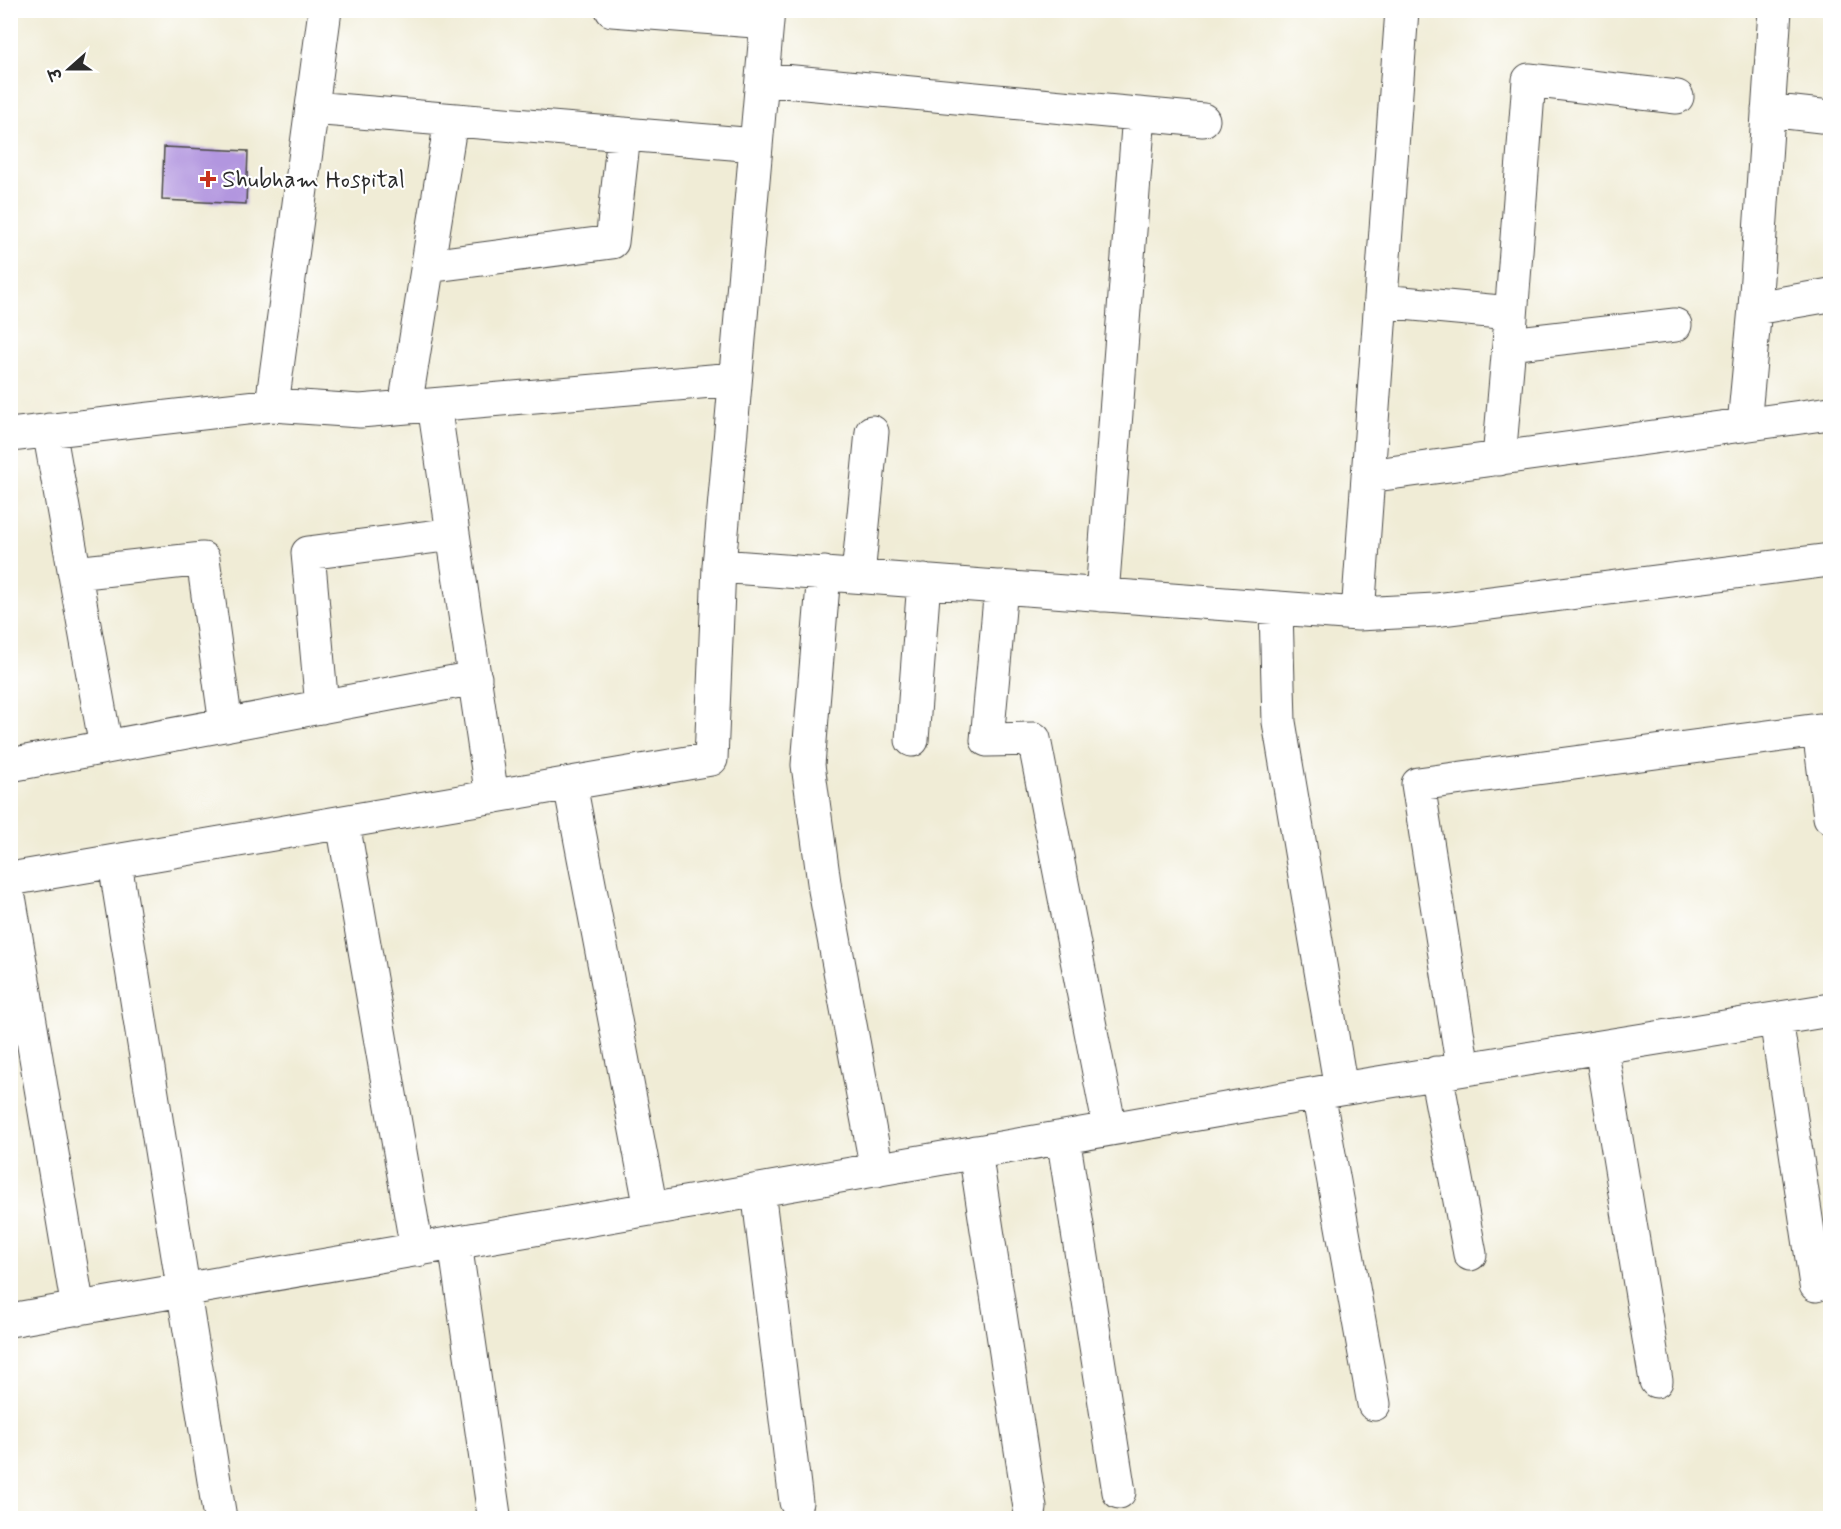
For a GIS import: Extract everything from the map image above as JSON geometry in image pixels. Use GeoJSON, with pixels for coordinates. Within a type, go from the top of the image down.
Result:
{"type":"FeatureCollection","features":[{"type":"Feature","properties":{"kind":"street"},"geometry":{"type":"LineString","coordinates":[[272,405],[325,10]]}},
{"type":"Feature","properties":{"kind":"street"},"geometry":{"type":"LineString","coordinates":[[10,879],[711,759],[719,566],[767,16],[612,10]]}},
{"type":"Feature","properties":{"kind":"street"},"geometry":{"type":"LineString","coordinates":[[1358,614],[1402,10]]}},
{"type":"Feature","properties":{"kind":"street"},"geometry":{"type":"LineString","coordinates":[[1744,425],[1755,308],[1775,10]]}},
{"type":"Feature","properties":{"kind":"street"},"geometry":{"type":"LineString","coordinates":[[762,79],[1203,120]]}},
{"type":"Feature","properties":{"kind":"street"},"geometry":{"type":"LineString","coordinates":[[1499,459],[1529,80],[1677,96]]}},
{"type":"Feature","properties":{"kind":"street"},"geometry":{"type":"LineString","coordinates":[[312,108],[756,145]]}},
{"type":"Feature","properties":{"kind":"street"},"geometry":{"type":"LineString","coordinates":[[1768,110],[1830,117]]}},
{"type":"Feature","properties":{"kind":"street"},"geometry":{"type":"LineString","coordinates":[[1102,595],[1138,114]]}},
{"type":"Feature","properties":{"kind":"street"},"geometry":{"type":"LineString","coordinates":[[451,120],[428,266],[419,406],[453,534],[492,797]]}},
{"type":"Feature","properties":{"kind":"street"},"geometry":{"type":"LineString","coordinates":[[428,266],[612,242],[624,134]]}},
{"type":"Feature","properties":{"kind":"street"},"geometry":{"type":"LineString","coordinates":[[1755,308],[1830,295]]}},
{"type":"Feature","properties":{"kind":"street"},"geometry":{"type":"LineString","coordinates":[[1381,301],[1510,329],[1675,325]]}},
{"type":"Feature","properties":{"kind":"street"},"geometry":{"type":"LineString","coordinates":[[10,435],[272,405],[360,411],[735,379]]}},
{"type":"Feature","properties":{"kind":"street"},"geometry":{"type":"LineString","coordinates":[[1368,476],[1830,413]]}},
{"type":"Feature","properties":{"kind":"street"},"geometry":{"type":"LineString","coordinates":[[49,430],[106,747]]}},
{"type":"Feature","properties":{"kind":"street"},"geometry":{"type":"LineString","coordinates":[[858,576],[872,432]]}},
{"type":"Feature","properties":{"kind":"street"},"geometry":{"type":"LineString","coordinates":[[322,707],[308,553],[453,534]]}},
{"type":"Feature","properties":{"kind":"street"},"geometry":{"type":"LineString","coordinates":[[75,573],[203,559],[226,725]]}},
{"type":"Feature","properties":{"kind":"street"},"geometry":{"type":"LineString","coordinates":[[719,566],[1358,614],[1435,610],[1830,560]]}},
{"type":"Feature","properties":{"kind":"street"},"geometry":{"type":"LineString","coordinates":[[824,573],[808,765],[825,890],[877,1170]]}},
{"type":"Feature","properties":{"kind":"street"},"geometry":{"type":"LineString","coordinates":[[912,740],[924,581]]}},
{"type":"Feature","properties":{"kind":"street"},"geometry":{"type":"LineString","coordinates":[[1001,587],[987,740],[1034,739],[1110,1129]]}},
{"type":"Feature","properties":{"kind":"street"},"geometry":{"type":"LineString","coordinates":[[1276,609],[1279,722],[1374,1404]]}},
{"type":"Feature","properties":{"kind":"street"},"geometry":{"type":"LineString","coordinates":[[10,765],[475,678]]}},
{"type":"Feature","properties":{"kind":"street"},"geometry":{"type":"LineString","coordinates":[[1470,1254],[1418,784],[1819,730],[1830,817]]}},
{"type":"Feature","properties":{"kind":"street"},"geometry":{"type":"LineString","coordinates":[[570,784],[651,1209]]}},
{"type":"Feature","properties":{"kind":"street"},"geometry":{"type":"LineString","coordinates":[[343,823],[417,1250]]}},
{"type":"Feature","properties":{"kind":"street"},"geometry":{"type":"LineString","coordinates":[[114,863],[220,1518]]}},
{"type":"Feature","properties":{"kind":"street"},"geometry":{"type":"LineString","coordinates":[[10,902],[78,1309]]}},
{"type":"Feature","properties":{"kind":"street"},"geometry":{"type":"LineString","coordinates":[[10,1320],[1329,1091],[1830,1010]]}},
{"type":"Feature","properties":{"kind":"street"},"geometry":{"type":"LineString","coordinates":[[1776,1019],[1816,1285]]}},
{"type":"Feature","properties":{"kind":"street"},"geometry":{"type":"LineString","coordinates":[[1601,1047],[1656,1381]]}},
{"type":"Feature","properties":{"kind":"street"},"geometry":{"type":"LineString","coordinates":[[1063,1137],[1119,1492]]}},
{"type":"Feature","properties":{"kind":"street"},"geometry":{"type":"LineString","coordinates":[[975,1152],[1030,1508]]}},
{"type":"Feature","properties":{"kind":"street"},"geometry":{"type":"LineString","coordinates":[[758,1190],[796,1503]]}},
{"type":"Feature","properties":{"kind":"street"},"geometry":{"type":"LineString","coordinates":[[455,1243],[494,1515]]}},
{"type":"Feature","properties":{"kind":"building"},"geometry":{"type":"Polygon","coordinates":[[[164,147],[248,151],[246,204],[162,200],[164,147]]]}},
{"type":"Feature","properties":{"kind":"place","name":"Shubham Hospital"},"geometry":{"type":"Point","coordinates":[208,179]}}]}
